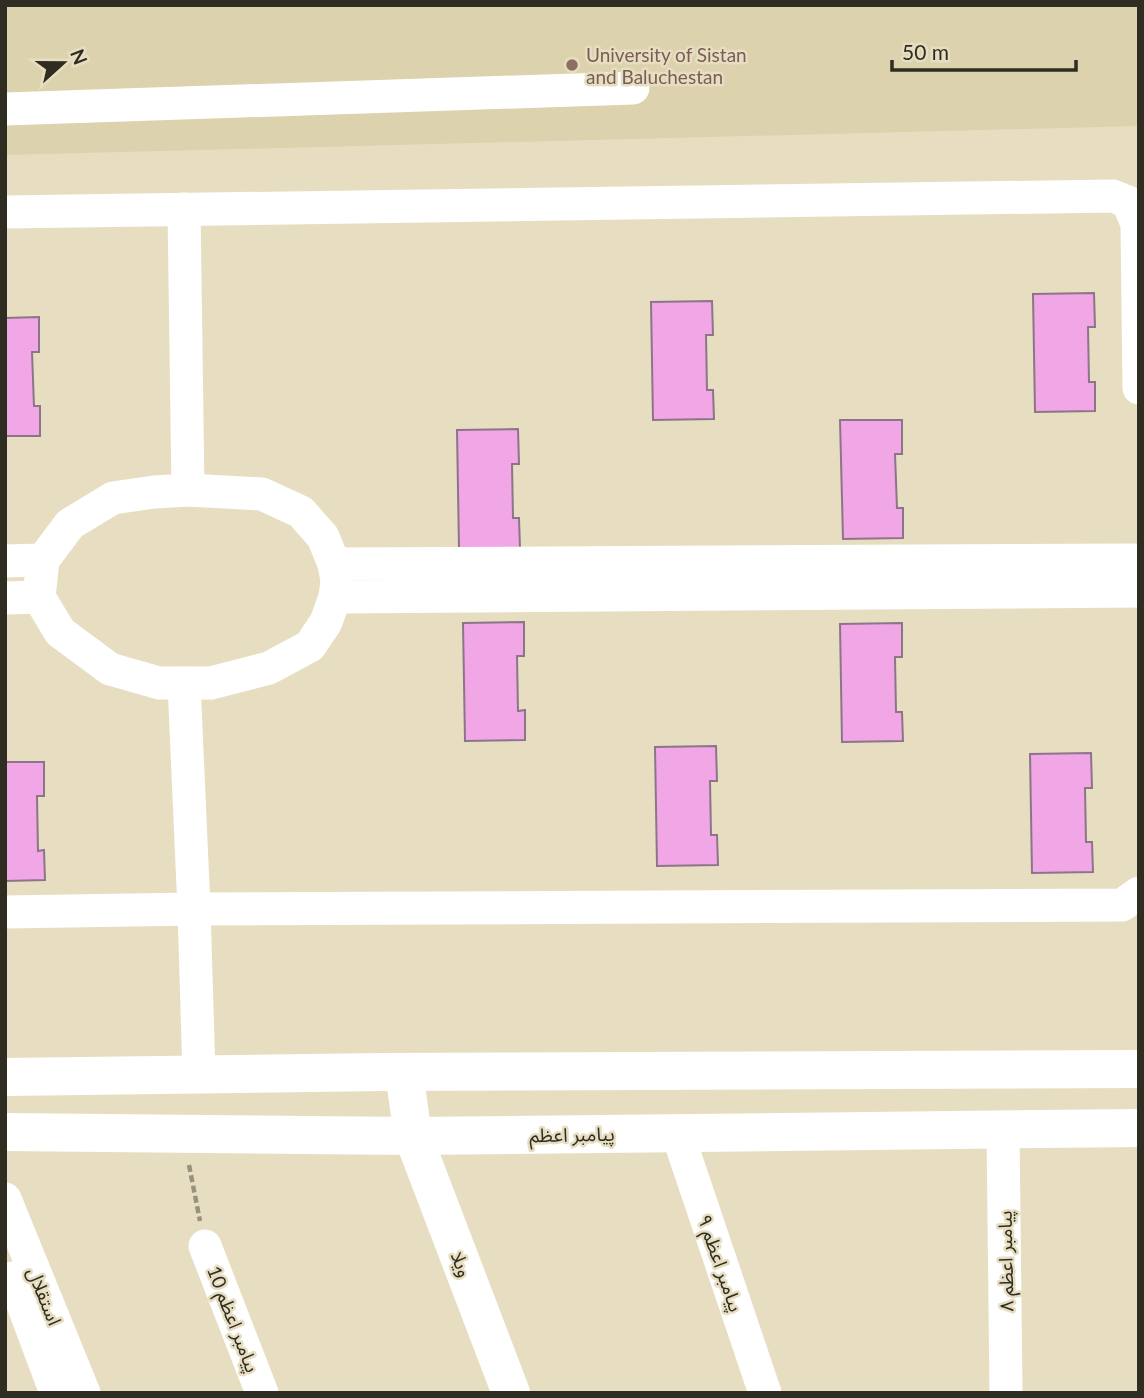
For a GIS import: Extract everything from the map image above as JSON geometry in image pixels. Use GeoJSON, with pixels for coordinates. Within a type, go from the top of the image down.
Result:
{"type":"FeatureCollection","features":[{"type":"Feature","properties":{"kind":"main road"},"geometry":{"type":"LineString","coordinates":[[5,1077],[404,1072],[1139,1069]]}},
{"type":"Feature","properties":{"kind":"main road","name":"ویلا"},"geometry":{"type":"LineString","coordinates":[[404,1072],[413,1136],[511,1393]]}},
{"type":"Feature","properties":{"kind":"main road","name":"پیامبر اعظم"},"geometry":{"type":"LineString","coordinates":[[5,1132],[413,1136],[1139,1129]]}},
{"type":"Feature","properties":{"kind":"street"},"geometry":{"type":"LineString","coordinates":[[5,109],[634,88]]}},
{"type":"Feature","properties":{"kind":"street"},"geometry":{"type":"LineString","coordinates":[[5,212],[1112,196],[1128,202],[1137,224],[1139,388]]}},
{"type":"Feature","properties":{"kind":"street"},"geometry":{"type":"LineString","coordinates":[[184,209],[188,490]]}},
{"type":"Feature","properties":{"kind":"street"},"geometry":{"type":"LineString","coordinates":[[188,490],[262,494],[301,512],[323,537],[334,564],[337,582],[326,622],[310,646],[269,668],[211,683],[159,683],[110,669],[60,632],[40,597],[43,560],[70,524],[113,498],[188,490]]}},
{"type":"Feature","properties":{"kind":"street"},"geometry":{"type":"LineString","coordinates":[[5,561],[43,560]]}},
{"type":"Feature","properties":{"kind":"street"},"geometry":{"type":"LineString","coordinates":[[334,564],[1139,560]]}},
{"type":"Feature","properties":{"kind":"street"},"geometry":{"type":"LineString","coordinates":[[335,597],[1139,591]]}},
{"type":"Feature","properties":{"kind":"street"},"geometry":{"type":"LineString","coordinates":[[5,597],[40,597]]}},
{"type":"Feature","properties":{"kind":"street"},"geometry":{"type":"LineString","coordinates":[[184,683],[199,1075]]}},
{"type":"Feature","properties":{"kind":"street"},"geometry":{"type":"LineString","coordinates":[[5,912],[1122,905],[1139,893]]}},
{"type":"Feature","properties":{"kind":"street","name":"پیامبر اعظم ۸"},"geometry":{"type":"LineString","coordinates":[[1003,1130],[1006,1393]]}},
{"type":"Feature","properties":{"kind":"street","name":"پیامبر اعظم ۹"},"geometry":{"type":"LineString","coordinates":[[677,1132],[765,1393]]}},
{"type":"Feature","properties":{"kind":"street","name":"استقلال"},"geometry":{"type":"LineString","coordinates":[[5,1199],[84,1393]]}},
{"type":"Feature","properties":{"kind":"street","name":"پیامبر اعظم 10"},"geometry":{"type":"LineString","coordinates":[[205,1246],[262,1393]]}},
{"type":"Feature","properties":{"kind":"street"},"geometry":{"type":"LineString","coordinates":[[5,1256],[57,1393]]}},
{"type":"Feature","properties":{"kind":"path"},"geometry":{"type":"LineString","coordinates":[[182,1134],[205,1246]]}},
{"type":"Feature","properties":{"kind":"shaded area","name":"University of Sistan and Baluchestan"},"geometry":{"type":"Polygon","coordinates":[[[5,5],[1139,5],[1139,126],[5,155],[5,5]]]}},
{"type":"Feature","properties":{"kind":"building"},"geometry":{"type":"Polygon","coordinates":[[[1094,293],[1095,327],[1088,327],[1089,382],[1095,382],[1095,411],[1035,412],[1033,294],[1094,293]]]}},
{"type":"Feature","properties":{"kind":"building"},"geometry":{"type":"Polygon","coordinates":[[[712,301],[713,335],[706,335],[707,390],[713,390],[714,419],[653,420],[651,302],[712,301]]]}},
{"type":"Feature","properties":{"kind":"building"},"geometry":{"type":"Polygon","coordinates":[[[39,317],[39,352],[32,352],[34,406],[40,406],[40,436],[5,436],[5,318],[39,317]]]}},
{"type":"Feature","properties":{"kind":"building"},"geometry":{"type":"Polygon","coordinates":[[[840,420],[902,420],[902,454],[895,454],[897,508],[903,508],[903,538],[843,539],[840,420]]]}},
{"type":"Feature","properties":{"kind":"building"},"geometry":{"type":"Polygon","coordinates":[[[518,429],[519,464],[512,464],[513,518],[519,518],[520,548],[459,549],[457,430],[518,429]]]}},
{"type":"Feature","properties":{"kind":"building"},"geometry":{"type":"Polygon","coordinates":[[[524,622],[524,656],[517,656],[518,711],[525,710],[525,740],[465,741],[463,623],[524,622]]]}},
{"type":"Feature","properties":{"kind":"building"},"geometry":{"type":"Polygon","coordinates":[[[902,623],[902,657],[895,657],[896,712],[902,712],[903,741],[842,742],[840,624],[902,623]]]}},
{"type":"Feature","properties":{"kind":"building"},"geometry":{"type":"Polygon","coordinates":[[[716,746],[717,781],[710,781],[711,835],[717,835],[718,865],[657,866],[655,747],[716,746]]]}},
{"type":"Feature","properties":{"kind":"building"},"geometry":{"type":"Polygon","coordinates":[[[1091,753],[1092,788],[1085,788],[1086,842],[1092,842],[1093,872],[1032,873],[1030,754],[1091,753]]]}},
{"type":"Feature","properties":{"kind":"building"},"geometry":{"type":"Polygon","coordinates":[[[5,762],[44,762],[44,796],[37,796],[38,851],[44,850],[45,880],[5,881],[5,762]]]}},
{"type":"Feature","properties":{"kind":"place","name":"University of Sistan and Baluchestan"},"geometry":{"type":"Point","coordinates":[572,65]}}]}
